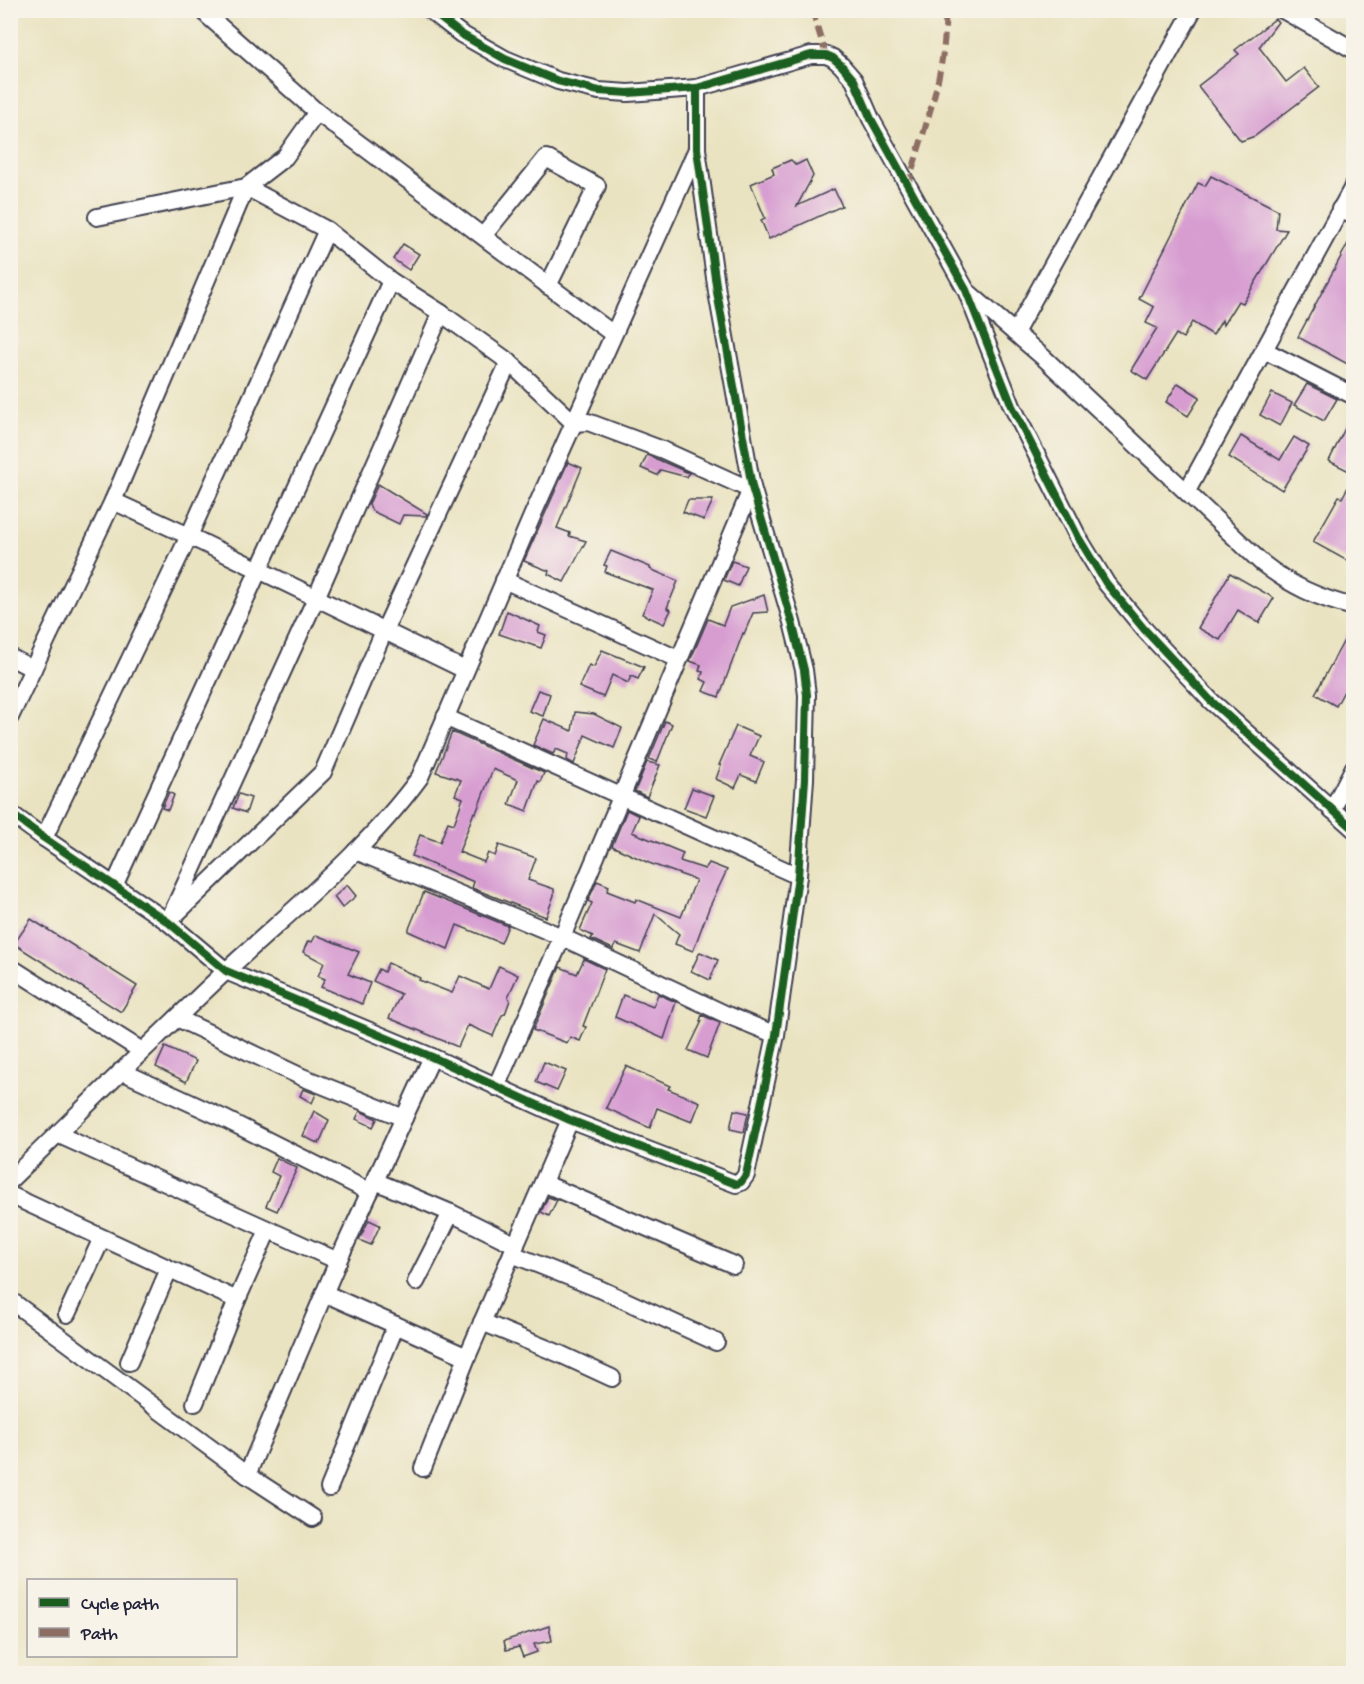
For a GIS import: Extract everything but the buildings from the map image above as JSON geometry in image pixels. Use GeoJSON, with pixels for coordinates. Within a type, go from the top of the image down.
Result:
{"type":"FeatureCollection","features":[{"type":"Feature","properties":{"kind":"street"},"geometry":{"type":"LineString","coordinates":[[430,10],[482,47],[558,81],[599,91],[628,93],[697,88],[811,55],[826,55],[833,58],[854,80],[871,119],[966,290],[1012,406],[1078,537],[1106,583],[1137,621],[1211,701],[1353,829]]}},
{"type":"Feature","properties":{"kind":"street"},"geometry":{"type":"LineString","coordinates":[[1015,333],[1193,10]]}},
{"type":"Feature","properties":{"kind":"street"},"geometry":{"type":"LineString","coordinates":[[1283,10],[1353,50]]}},
{"type":"Feature","properties":{"kind":"street"},"geometry":{"type":"LineString","coordinates":[[208,16],[317,112],[613,334]]}},
{"type":"Feature","properties":{"kind":"street"},"geometry":{"type":"LineString","coordinates":[[10,813],[168,922],[226,971],[432,1058],[570,1120],[710,1175],[739,1184],[746,1176],[776,1035],[798,876],[808,718],[804,670],[768,536],[752,489],[717,292],[697,149],[697,88]]}},
{"type":"Feature","properties":{"kind":"street"},"geometry":{"type":"LineString","coordinates":[[97,218],[246,187],[285,157],[317,112]]}},
{"type":"Feature","properties":{"kind":"street"},"geometry":{"type":"LineString","coordinates":[[10,1180],[226,971],[356,851],[420,777],[504,580],[697,149]]}},
{"type":"Feature","properties":{"kind":"street"},"geometry":{"type":"LineString","coordinates":[[483,236],[546,158],[597,186],[548,286]]}},
{"type":"Feature","properties":{"kind":"street"},"geometry":{"type":"LineString","coordinates":[[1187,491],[1264,350],[1347,212],[1353,185]]}},
{"type":"Feature","properties":{"kind":"street"},"geometry":{"type":"LineString","coordinates":[[246,187],[327,230],[391,281],[441,313],[509,362],[574,423],[588,422],[663,450],[752,489]]}},
{"type":"Feature","properties":{"kind":"street"},"geometry":{"type":"LineString","coordinates":[[10,717],[113,501],[246,187]]}},
{"type":"Feature","properties":{"kind":"street"},"geometry":{"type":"LineString","coordinates":[[44,838],[189,536],[327,230]]}},
{"type":"Feature","properties":{"kind":"street"},"geometry":{"type":"LineString","coordinates":[[115,884],[391,281]]}},
{"type":"Feature","properties":{"kind":"street"},"geometry":{"type":"LineString","coordinates":[[966,290],[1275,573],[1319,598],[1353,607]]}},
{"type":"Feature","properties":{"kind":"street"},"geometry":{"type":"LineString","coordinates":[[168,922],[316,598],[441,313]]}},
{"type":"Feature","properties":{"kind":"street"},"geometry":{"type":"LineString","coordinates":[[1264,350],[1353,396]]}},
{"type":"Feature","properties":{"kind":"street"},"geometry":{"type":"LineString","coordinates":[[168,922],[323,772],[384,631],[509,362]]}},
{"type":"Feature","properties":{"kind":"street"},"geometry":{"type":"LineString","coordinates":[[496,1087],[752,489]]}},
{"type":"Feature","properties":{"kind":"street"},"geometry":{"type":"LineString","coordinates":[[113,501],[465,670]]}},
{"type":"Feature","properties":{"kind":"street"},"geometry":{"type":"LineString","coordinates":[[504,580],[678,659]]}},
{"type":"Feature","properties":{"kind":"street"},"geometry":{"type":"LineString","coordinates":[[10,657],[33,669]]}},
{"type":"Feature","properties":{"kind":"street"},"geometry":{"type":"LineString","coordinates":[[445,717],[798,876]]}},
{"type":"Feature","properties":{"kind":"street"},"geometry":{"type":"LineString","coordinates":[[1332,810],[1353,767]]}},
{"type":"Feature","properties":{"kind":"street"},"geometry":{"type":"LineString","coordinates":[[356,851],[562,937],[725,1014],[776,1035]]}},
{"type":"Feature","properties":{"kind":"street"},"geometry":{"type":"LineString","coordinates":[[10,967],[142,1051]]}},
{"type":"Feature","properties":{"kind":"street"},"geometry":{"type":"LineString","coordinates":[[177,1018],[302,1077],[404,1118]]}},
{"type":"Feature","properties":{"kind":"street"},"geometry":{"type":"LineString","coordinates":[[247,1475],[338,1261],[432,1058]]}},
{"type":"Feature","properties":{"kind":"street"},"geometry":{"type":"LineString","coordinates":[[121,1071],[372,1187],[451,1213],[514,1249],[716,1342]]}},
{"type":"Feature","properties":{"kind":"street"},"geometry":{"type":"LineString","coordinates":[[423,1468],[467,1357],[570,1120]]}},
{"type":"Feature","properties":{"kind":"street"},"geometry":{"type":"LineString","coordinates":[[57,1134],[338,1261]]}},
{"type":"Feature","properties":{"kind":"street"},"geometry":{"type":"LineString","coordinates":[[543,1183],[734,1265]]}},
{"type":"Feature","properties":{"kind":"street"},"geometry":{"type":"LineString","coordinates":[[10,1195],[237,1300]]}},
{"type":"Feature","properties":{"kind":"street"},"geometry":{"type":"LineString","coordinates":[[416,1282],[451,1213]]}},
{"type":"Feature","properties":{"kind":"street"},"geometry":{"type":"LineString","coordinates":[[195,1403],[268,1230]]}},
{"type":"Feature","properties":{"kind":"street"},"geometry":{"type":"LineString","coordinates":[[67,1314],[102,1238]]}},
{"type":"Feature","properties":{"kind":"street"},"geometry":{"type":"LineString","coordinates":[[129,1362],[169,1269]]}},
{"type":"Feature","properties":{"kind":"street"},"geometry":{"type":"LineString","coordinates":[[324,1293],[467,1357]]}},
{"type":"Feature","properties":{"kind":"street"},"geometry":{"type":"LineString","coordinates":[[10,1300],[247,1475],[313,1518]]}},
{"type":"Feature","properties":{"kind":"street"},"geometry":{"type":"LineString","coordinates":[[482,1322],[612,1378]]}},
{"type":"Feature","properties":{"kind":"street"},"geometry":{"type":"LineString","coordinates":[[329,1488],[396,1325]]}},
{"type":"Feature","properties":{"kind":"marked path"},"geometry":{"type":"LineString","coordinates":[[812,10],[826,55]]}},
{"type":"Feature","properties":{"kind":"marked path"},"geometry":{"type":"LineString","coordinates":[[908,186],[939,77],[945,33],[945,10]]}},
{"type":"Feature","properties":{"kind":"cycle path"},"geometry":{"type":"LineString","coordinates":[[430,10],[461,34],[505,59],[558,81],[599,91],[628,93],[697,88],[811,55],[826,55],[841,65],[854,80],[871,119],[966,290],[1012,406],[1078,537],[1106,583],[1144,629],[1211,701],[1354,829]]}},
{"type":"Feature","properties":{"kind":"cycle path"},"geometry":{"type":"LineString","coordinates":[[10,813],[168,922],[226,971],[432,1057],[570,1120],[736,1184],[741,1182],[746,1175],[776,1035],[798,876],[805,779],[807,695],[804,670],[792,622],[752,487],[717,292],[697,149],[697,88]]}}]}
